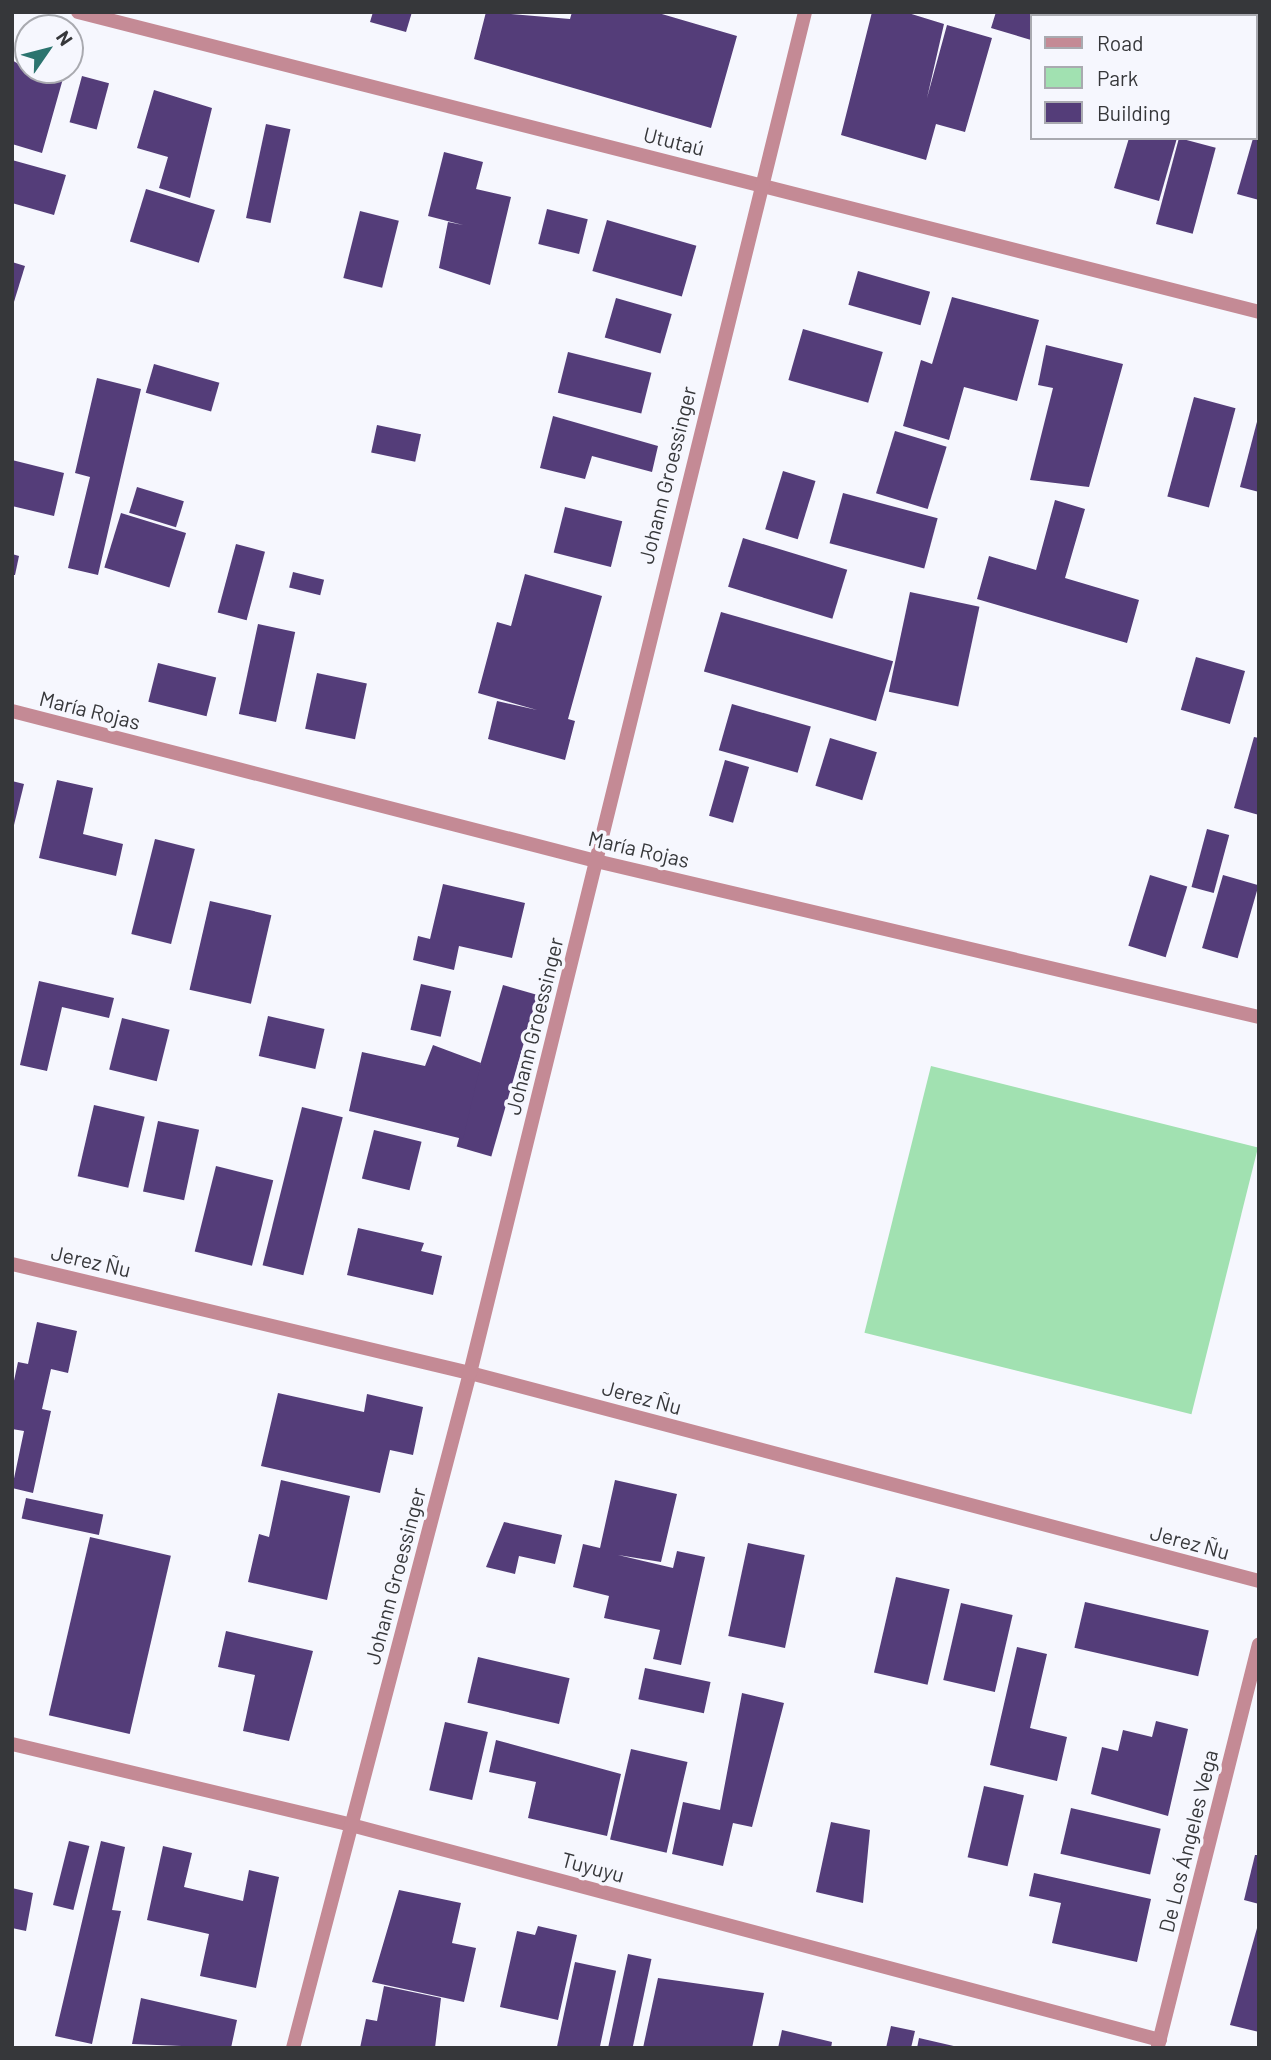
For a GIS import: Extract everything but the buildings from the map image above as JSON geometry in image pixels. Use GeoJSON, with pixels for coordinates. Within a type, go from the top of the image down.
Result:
{"type":"FeatureCollection","features":[{"type":"Feature","properties":{"kind":"street","name":"Ututaú"},"geometry":{"type":"LineString","coordinates":[[78,12],[1259,312]]}},
{"type":"Feature","properties":{"kind":"street","name":"Johann Groessinger"},"geometry":{"type":"LineString","coordinates":[[293,2048],[470,1373],[759,185],[805,12]]}},
{"type":"Feature","properties":{"kind":"street","name":"María Rojas"},"geometry":{"type":"LineString","coordinates":[[12,711],[596,861],[1259,1017]]}},
{"type":"Feature","properties":{"kind":"street","name":"Jerez Ñu"},"geometry":{"type":"LineString","coordinates":[[12,1264],[470,1373],[1259,1581]]}},
{"type":"Feature","properties":{"kind":"street","name":"De Los Ángeles Vega"},"geometry":{"type":"LineString","coordinates":[[1159,2044],[1259,1645]]}},
{"type":"Feature","properties":{"kind":"street","name":"Tuyuyu"},"geometry":{"type":"LineString","coordinates":[[12,1744],[351,1825],[1159,2044]]}},
{"type":"Feature","properties":{"kind":"green space"},"geometry":{"type":"Polygon","coordinates":[[[931,1066],[1258,1148],[1191,1414],[864,1333],[931,1066]]]}}]}
